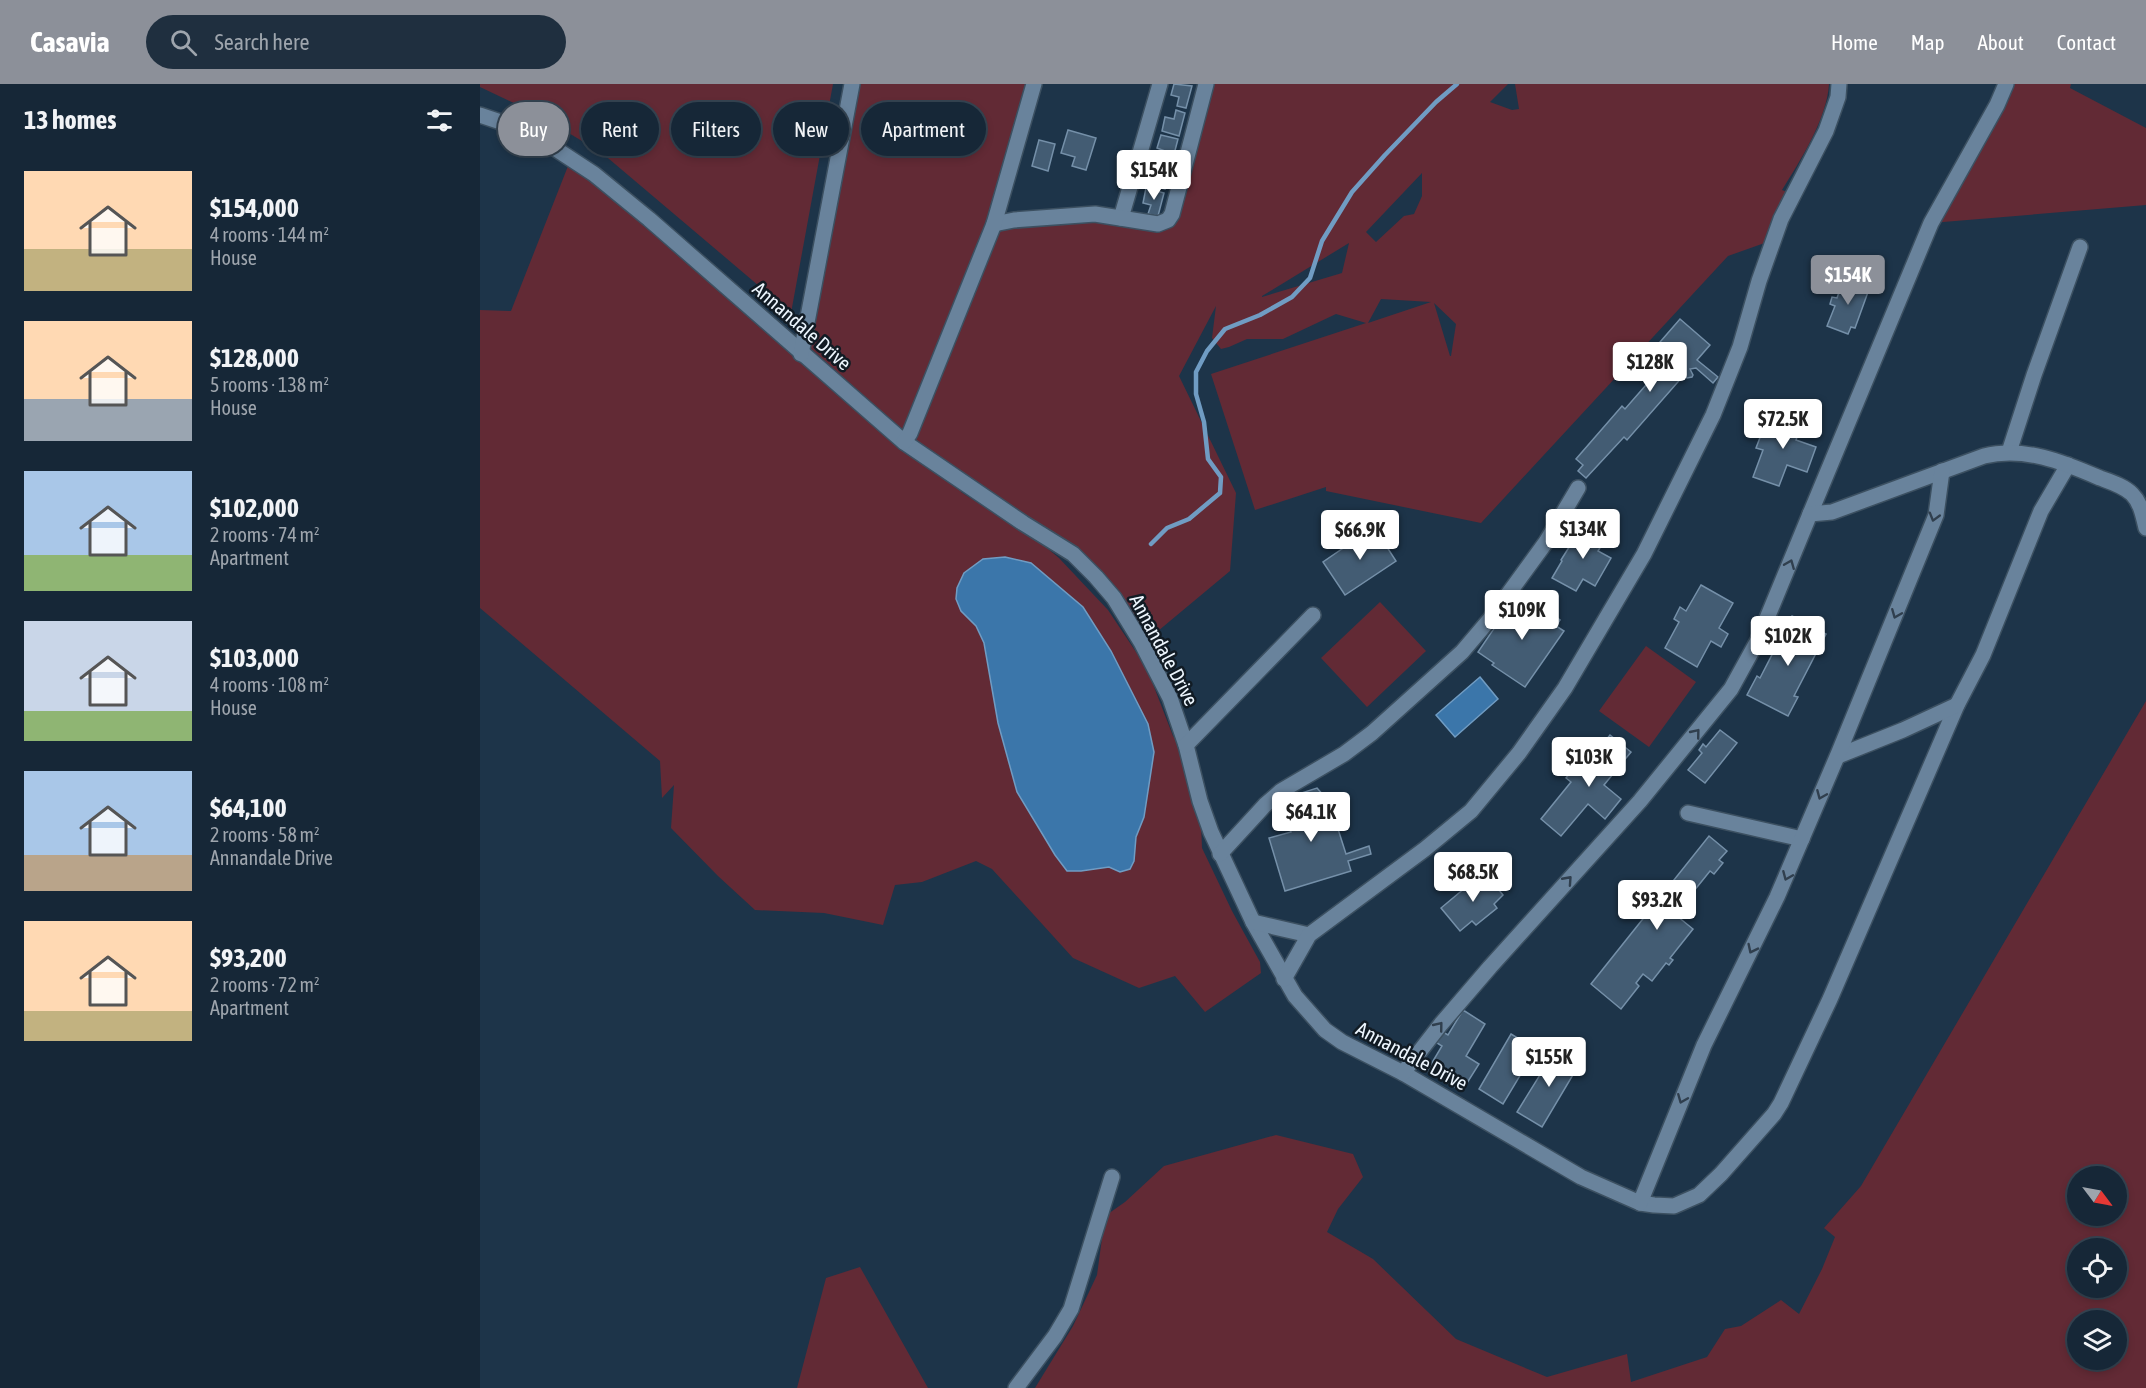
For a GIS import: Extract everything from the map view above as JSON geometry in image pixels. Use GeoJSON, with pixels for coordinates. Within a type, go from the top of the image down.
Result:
{"type":"FeatureCollection","features":[{"type":"Feature","properties":{"kind":"street"},"geometry":{"type":"LineString","coordinates":[[801,354],[852,84]]}},
{"type":"Feature","properties":{"kind":"street"},"geometry":{"type":"LineString","coordinates":[[904,442],[910,433],[994,224],[1035,84]]}},
{"type":"Feature","properties":{"kind":"street"},"geometry":{"type":"LineString","coordinates":[[1121,219],[1160,84]]}},
{"type":"Feature","properties":{"kind":"street"},"geometry":{"type":"LineString","coordinates":[[994,224],[1014,220],[1095,214],[1158,224],[1168,220],[1171,216],[1206,84]]}},
{"type":"Feature","properties":{"kind":"street"},"geometry":{"type":"LineString","coordinates":[[1284,979],[1309,935],[1425,849],[1471,811],[1520,753],[1565,688],[1644,554],[1713,415],[1740,347],[1759,281],[1781,219],[1826,131],[1835,106],[1839,84]]}},
{"type":"Feature","properties":{"kind":"street"},"geometry":{"type":"LineString","coordinates":[[1403,1073],[1490,967],[1640,801],[1731,689],[1758,640],[1931,223],[1997,105],[2006,84]]}},
{"type":"Feature","properties":{"kind":"street","name":"Annandale Drive"},"geometry":{"type":"LineString","coordinates":[[480,116],[530,132],[594,174],[649,219],[904,442],[1073,554],[1096,577],[1114,598],[1141,642],[1170,698],[1186,745],[1200,801],[1220,854],[1252,922],[1295,996],[1325,1030],[1342,1042],[1403,1073],[1581,1176],[1640,1203],[1665,1206],[1684,1203],[1705,1189],[1721,1174],[1774,1114],[1834,988],[1957,705]]}},
{"type":"Feature","properties":{"kind":"street"},"geometry":{"type":"LineString","coordinates":[[2009,452],[2080,247]]}},
{"type":"Feature","properties":{"kind":"street"},"geometry":{"type":"LineString","coordinates":[[1810,514],[1832,512],[1984,456],[2009,452],[2068,465],[2124,488],[2131,493],[2140,507],[2146,528]]}},
{"type":"Feature","properties":{"kind":"street"},"geometry":{"type":"LineString","coordinates":[[1838,756],[1957,705],[1983,655],[2041,511],[2068,465]]}},
{"type":"Feature","properties":{"kind":"street"},"geometry":{"type":"LineString","coordinates":[[1640,1203],[1704,1045],[1778,897],[1838,756],[1936,515],[1942,471]]}},
{"type":"Feature","properties":{"kind":"street"},"geometry":{"type":"LineString","coordinates":[[1220,854],[1281,791],[1344,754],[1372,733],[1462,652],[1490,619],[1546,542],[1578,488]]}},
{"type":"Feature","properties":{"kind":"street"},"geometry":{"type":"LineString","coordinates":[[1186,745],[1313,615]]}},
{"type":"Feature","properties":{"kind":"street"},"geometry":{"type":"LineString","coordinates":[[1688,813],[1802,839]]}},
{"type":"Feature","properties":{"kind":"street"},"geometry":{"type":"LineString","coordinates":[[1252,922],[1309,935]]}},
{"type":"Feature","properties":{"kind":"street"},"geometry":{"type":"LineString","coordinates":[[1016,1388],[1055,1336],[1071,1309],[1112,1176]]}},
{"type":"Feature","properties":{"kind":"shaded area"},"geometry":{"type":"Polygon","coordinates":[[[480,84],[833,84],[830,102],[773,102],[773,156],[820,156],[791,313],[606,156],[659,156],[659,102],[581,102],[581,140],[569,133],[569,102],[512,102],[480,87],[480,84]]]}},
{"type":"Feature","properties":{"kind":"shaded area"},"geometry":{"type":"Polygon","coordinates":[[[858,84],[1031,84],[990,222],[905,432],[810,348],[845,156],[849,156],[849,134],[858,84]]]}},
{"type":"Feature","properties":{"kind":"shaded area"},"geometry":{"type":"Polygon","coordinates":[[[1213,84],[1508,84],[1490,102],[1512,110],[1519,109],[1515,84],[1829,84],[1818,125],[1782,190],[1792,194],[1773,240],[1728,256],[1481,523],[1326,491],[1326,487],[1255,510],[1211,374],[1366,323],[1336,314],[1283,339],[1247,339],[1221,349],[1212,338],[1216,306],[1179,376],[1236,493],[1230,571],[1146,641],[1119,596],[913,440],[994,234],[1010,224],[1095,218],[1161,227],[1213,84]],[[1422,173],[1366,232],[1376,242],[1404,216],[1414,214],[1422,196],[1422,173]],[[1349,243],[1262,296],[1342,273],[1349,243]],[[1381,299],[1368,323],[1431,302],[1381,299]],[[1434,303],[1450,356],[1456,324],[1434,303]]]}},
{"type":"Feature","properties":{"kind":"shaded area"},"geometry":{"type":"Polygon","coordinates":[[[2006,84],[2071,84],[2070,88],[2146,128],[2146,205],[1931,223],[2006,84]]]}},
{"type":"Feature","properties":{"kind":"shaded area"},"geometry":{"type":"Polygon","coordinates":[[[570,161],[963,487],[961,492],[1041,543],[1059,558],[1108,610],[1151,679],[1173,736],[1185,751],[1200,801],[1202,848],[1232,911],[1260,962],[1261,973],[1205,1012],[1175,976],[1139,988],[1073,958],[992,869],[976,861],[922,882],[895,885],[883,925],[824,913],[755,910],[671,828],[674,785],[662,798],[660,761],[480,608],[480,310],[511,311],[570,161]],[[1006,557],[983,560],[964,573],[976,626],[984,643],[998,723],[1017,792],[1055,855],[1068,871],[1134,861],[1136,837],[1144,817],[1154,752],[1111,651],[1083,607],[1031,563],[1006,557]]]}},
{"type":"Feature","properties":{"kind":"shaded area"},"geometry":{"type":"Polygon","coordinates":[[[1380,602],[1426,651],[1367,707],[1321,658],[1380,602]]]}},
{"type":"Feature","properties":{"kind":"shaded area"},"geometry":{"type":"Polygon","coordinates":[[[1646,646],[1696,682],[1649,747],[1599,711],[1646,646]]]}},
{"type":"Feature","properties":{"kind":"shaded area"},"geometry":{"type":"Polygon","coordinates":[[[2146,701],[2146,1388],[1035,1388],[1073,1326],[1097,1275],[1105,1216],[1125,1202],[1164,1166],[1276,1135],[1353,1154],[1363,1177],[1338,1209],[1327,1232],[1373,1259],[1456,1339],[1547,1377],[1627,1354],[1631,1382],[1707,1357],[1725,1329],[1741,1326],[1781,1300],[1799,1314],[1835,1237],[1824,1228],[1861,1186],[2146,701]]]}},
{"type":"Feature","properties":{"kind":"shaded area"},"geometry":{"type":"Polygon","coordinates":[[[860,1267],[928,1388],[797,1388],[826,1278],[860,1267]]]}},
{"type":"Feature","properties":{"kind":"water"},"geometry":{"type":"Polygon","coordinates":[[[1005,557],[1031,563],[1083,607],[1111,651],[1148,724],[1154,752],[1144,817],[1136,837],[1134,861],[1130,869],[1120,872],[1109,867],[1067,871],[1017,792],[998,723],[984,643],[976,626],[961,611],[956,599],[957,588],[964,573],[983,559],[1005,557]]]}},
{"type":"Feature","properties":{"kind":"water"},"geometry":{"type":"Polygon","coordinates":[[[1480,677],[1498,699],[1455,737],[1436,715],[1480,677]]]}},
{"type":"Feature","properties":{"kind":"building"},"geometry":{"type":"Polygon","coordinates":[[[1174,84],[1192,86],[1186,108],[1177,106],[1179,97],[1171,95],[1174,84]]]}},
{"type":"Feature","properties":{"kind":"building"},"geometry":{"type":"Polygon","coordinates":[[[1176,110],[1185,113],[1179,136],[1162,131],[1165,117],[1174,119],[1176,110]]]}},
{"type":"Feature","properties":{"kind":"building"},"geometry":{"type":"Polygon","coordinates":[[[1068,130],[1096,138],[1086,170],[1072,166],[1075,157],[1061,153],[1068,130]]]}},
{"type":"Feature","properties":{"kind":"building"},"geometry":{"type":"Polygon","coordinates":[[[1161,135],[1178,139],[1172,162],[1163,159],[1165,151],[1157,148],[1161,135]]]}},
{"type":"Feature","properties":{"kind":"building"},"geometry":{"type":"Polygon","coordinates":[[[1039,140],[1055,144],[1048,171],[1032,166],[1039,140]]]}},
{"type":"Feature","properties":{"kind":"building"},"geometry":{"type":"Polygon","coordinates":[[[1162,164],[1171,166],[1165,189],[1147,184],[1151,170],[1160,173],[1162,164]]]}},
{"type":"Feature","properties":{"kind":"building"},"geometry":{"type":"Polygon","coordinates":[[[1146,188],[1164,193],[1158,216],[1148,214],[1151,205],[1143,203],[1146,188]]]}},
{"type":"Feature","properties":{"kind":"building"},"geometry":{"type":"Polygon","coordinates":[[[1844,278],[1866,286],[1864,291],[1868,292],[1855,328],[1851,327],[1848,334],[1827,326],[1835,306],[1830,304],[1832,297],[1837,298],[1844,278]]]}},
{"type":"Feature","properties":{"kind":"building"},"geometry":{"type":"Polygon","coordinates":[[[1680,319],[1710,345],[1697,360],[1718,377],[1713,383],[1696,368],[1690,369],[1692,377],[1687,378],[1684,375],[1627,440],[1624,437],[1586,478],[1578,471],[1583,465],[1576,459],[1622,406],[1625,409],[1667,361],[1654,349],[1680,319]]]}},
{"type":"Feature","properties":{"kind":"building"},"geometry":{"type":"Polygon","coordinates":[[[1777,411],[1803,420],[1796,440],[1816,447],[1807,472],[1787,465],[1779,486],[1753,477],[1763,450],[1756,448],[1761,435],[1767,437],[1777,411]]]}},
{"type":"Feature","properties":{"kind":"building"},"geometry":{"type":"Polygon","coordinates":[[[1583,525],[1606,538],[1598,551],[1611,558],[1595,586],[1583,579],[1576,591],[1552,578],[1583,525]]]}},
{"type":"Feature","properties":{"kind":"building"},"geometry":{"type":"Polygon","coordinates":[[[1374,527],[1396,561],[1345,595],[1323,562],[1374,527]]]}},
{"type":"Feature","properties":{"kind":"building"},"geometry":{"type":"Polygon","coordinates":[[[1701,585],[1733,603],[1719,628],[1728,634],[1721,647],[1711,641],[1697,667],[1665,648],[1679,622],[1674,619],[1680,607],[1686,611],[1701,585]]]}},
{"type":"Feature","properties":{"kind":"building"},"geometry":{"type":"Polygon","coordinates":[[[1514,599],[1529,610],[1530,608],[1533,610],[1537,604],[1560,620],[1556,626],[1564,631],[1525,687],[1492,665],[1494,663],[1478,652],[1514,599]]]}},
{"type":"Feature","properties":{"kind":"building"},"geometry":{"type":"Polygon","coordinates":[[[1792,616],[1826,634],[1794,696],[1798,697],[1788,716],[1747,695],[1757,676],[1760,678],[1792,616]]]}},
{"type":"Feature","properties":{"kind":"building"},"geometry":{"type":"Polygon","coordinates":[[[1720,730],[1737,743],[1705,783],[1688,770],[1702,753],[1699,750],[1703,744],[1706,747],[1720,730]]]}},
{"type":"Feature","properties":{"kind":"building"},"geometry":{"type":"Polygon","coordinates":[[[1610,735],[1631,752],[1604,785],[1621,799],[1605,819],[1588,804],[1561,836],[1541,819],[1571,782],[1566,778],[1574,767],[1580,772],[1610,735]]]}},
{"type":"Feature","properties":{"kind":"building"},"geometry":{"type":"Polygon","coordinates":[[[1317,788],[1324,796],[1333,797],[1335,803],[1330,804],[1346,854],[1369,846],[1371,854],[1348,861],[1351,871],[1285,891],[1269,838],[1291,832],[1284,809],[1288,808],[1289,797],[1317,788]]]}},
{"type":"Feature","properties":{"kind":"building"},"geometry":{"type":"Polygon","coordinates":[[[1709,836],[1727,851],[1719,860],[1723,863],[1714,874],[1710,871],[1677,912],[1679,914],[1677,916],[1693,929],[1670,958],[1673,960],[1669,965],[1666,963],[1652,981],[1643,974],[1636,983],[1639,986],[1621,1009],[1591,984],[1709,836]]]}},
{"type":"Feature","properties":{"kind":"building"},"geometry":{"type":"Polygon","coordinates":[[[1484,872],[1503,895],[1494,904],[1497,908],[1476,925],[1472,921],[1460,931],[1441,908],[1484,872]]]}},
{"type":"Feature","properties":{"kind":"building"},"geometry":{"type":"Polygon","coordinates":[[[1463,1010],[1485,1024],[1466,1056],[1479,1064],[1462,1091],[1427,1071],[1442,1046],[1437,1043],[1443,1032],[1448,1035],[1463,1010]]]}},
{"type":"Feature","properties":{"kind":"building"},"geometry":{"type":"Polygon","coordinates":[[[1511,1034],[1536,1049],[1503,1104],[1479,1089],[1511,1034]]]}},
{"type":"Feature","properties":{"kind":"building"},"geometry":{"type":"Polygon","coordinates":[[[1556,1049],[1580,1063],[1542,1127],[1517,1112],[1556,1049]]]}},
{"type":"Feature","properties":{"kind":"waterway"},"geometry":{"type":"LineString","coordinates":[[1151,544],[1167,528],[1189,519],[1220,493],[1221,477],[1208,459],[1204,422],[1196,394],[1196,372],[1207,351],[1225,329],[1260,315],[1292,297],[1310,278],[1322,241],[1352,192],[1436,102],[1457,84]]}}]}
